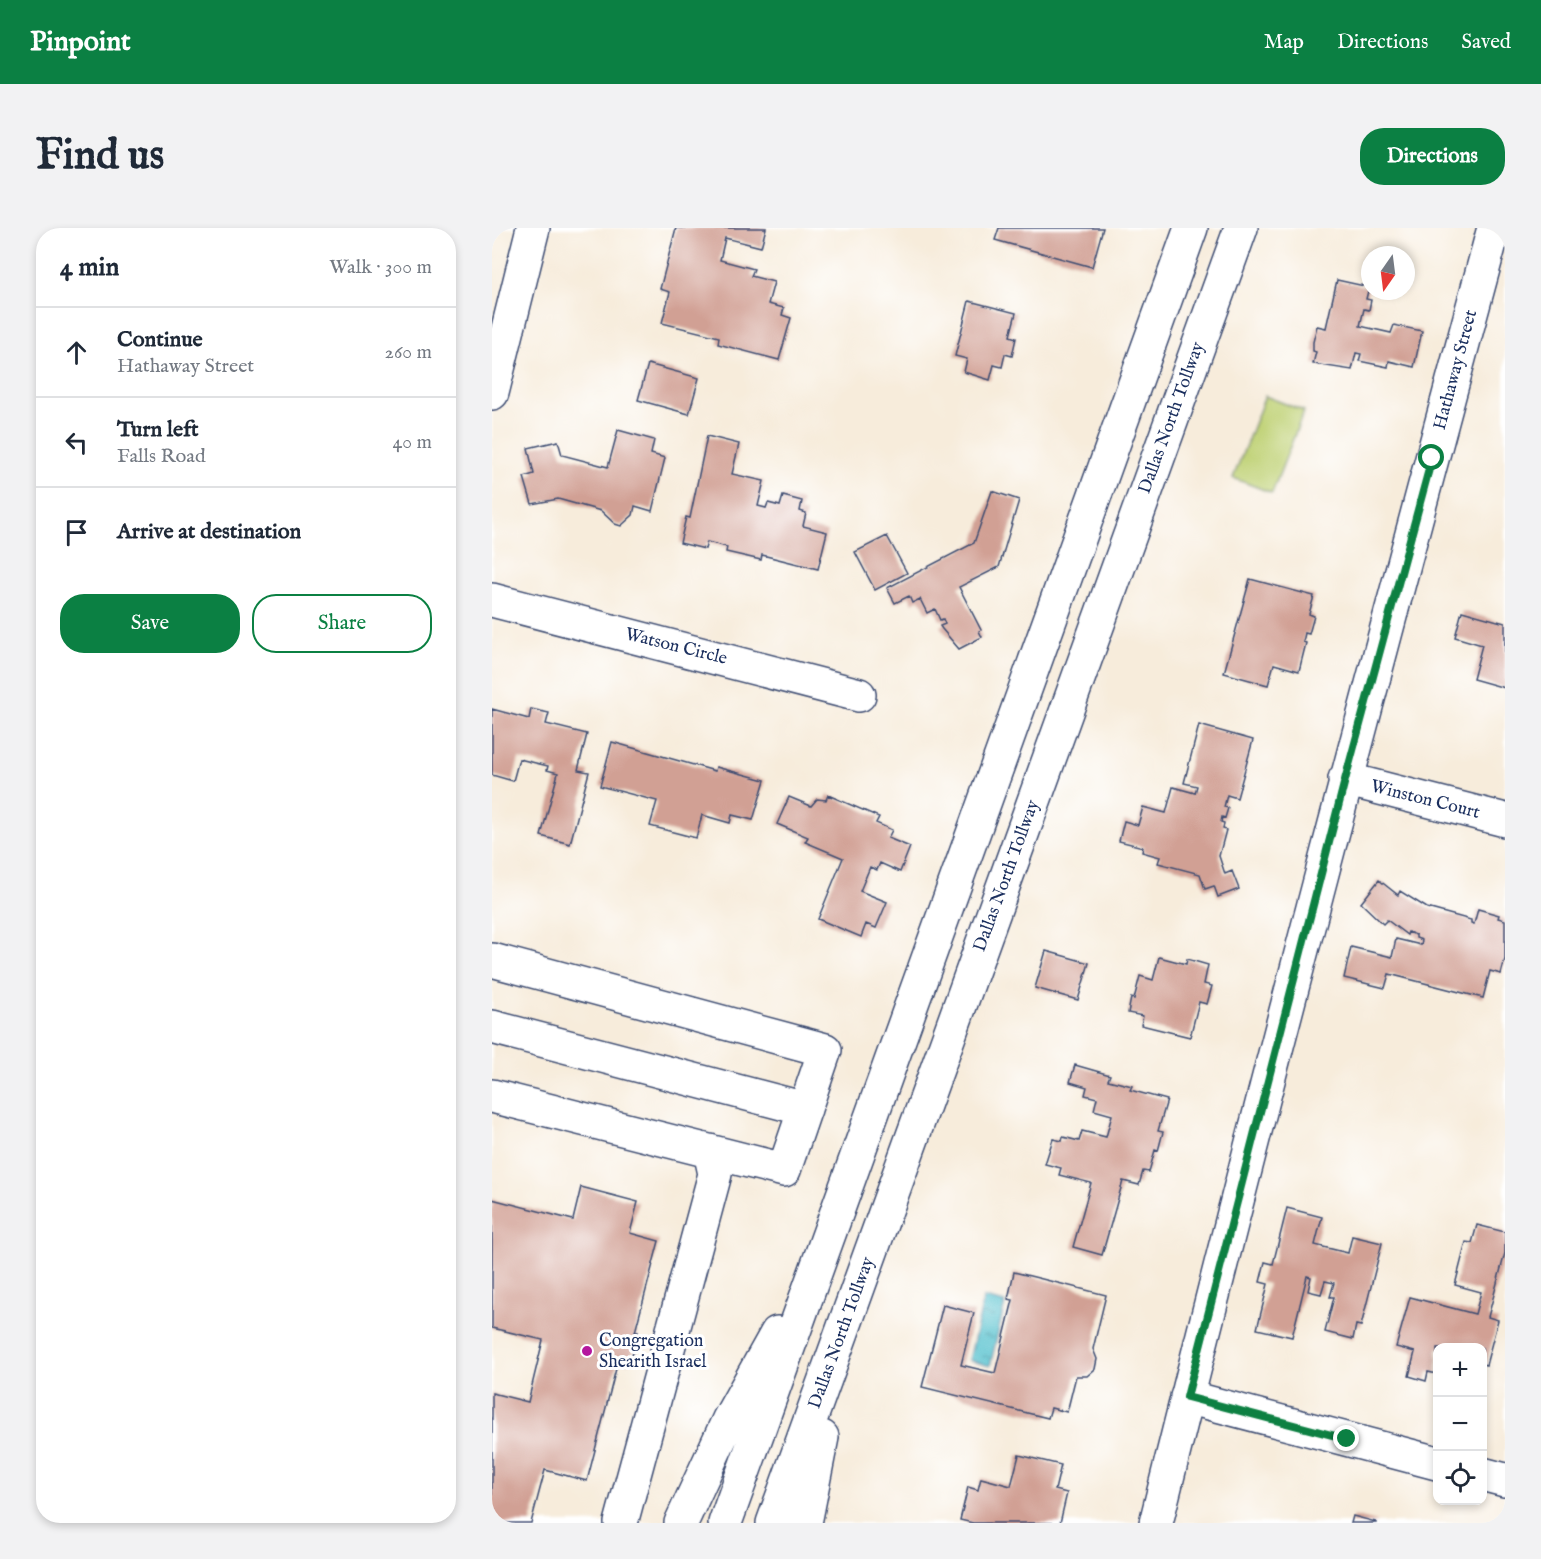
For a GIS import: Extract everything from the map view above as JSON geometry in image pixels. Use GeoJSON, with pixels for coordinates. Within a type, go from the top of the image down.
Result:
{"type":"FeatureCollection","features":[{"type":"Feature","properties":{"kind":"main road"},"geometry":{"type":"LineString","coordinates":[[492,393],[496,360],[533,228]]}},
{"type":"Feature","properties":{"kind":"main road"},"geometry":{"type":"LineString","coordinates":[[725,1523],[1191,228]]}},
{"type":"Feature","properties":{"kind":"main road","name":"Dallas North Tollway"},"geometry":{"type":"LineString","coordinates":[[773,1523],[1240,228]]}},
{"type":"Feature","properties":{"kind":"main road","name":"Hathaway Street"},"geometry":{"type":"LineString","coordinates":[[1156,1523],[1345,780],[1494,228]]}},
{"type":"Feature","properties":{"kind":"main road","name":"Watson Circle"},"geometry":{"type":"LineString","coordinates":[[492,600],[859,695]]}},
{"type":"Feature","properties":{"kind":"main road","name":"Winston Court"},"geometry":{"type":"LineString","coordinates":[[1345,780],[1505,820]]}},
{"type":"Feature","properties":{"kind":"main road"},"geometry":{"type":"LineString","coordinates":[[492,960],[825,1050],[784,1170],[492,1096]]}},
{"type":"Feature","properties":{"kind":"main road"},"geometry":{"type":"LineString","coordinates":[[492,1027],[806,1108]]}},
{"type":"Feature","properties":{"kind":"main road"},"geometry":{"type":"LineString","coordinates":[[621,1523],[715,1174],[710,1151]]}},
{"type":"Feature","properties":{"kind":"main road"},"geometry":{"type":"LineString","coordinates":[[681,1523],[729,1419],[824,1250]]}},
{"type":"Feature","properties":{"kind":"main road"},"geometry":{"type":"LineString","coordinates":[[805,1523],[842,1332]]}},
{"type":"Feature","properties":{"kind":"main road"},"geometry":{"type":"LineString","coordinates":[[1187,1397],[1433,1462]]}},
{"type":"Feature","properties":{"kind":"main road"},"geometry":{"type":"LineString","coordinates":[[1487,1475],[1505,1480]]}},
{"type":"Feature","properties":{"kind":"green space"},"geometry":{"type":"Polygon","coordinates":[[[1265,396],[1304,411],[1272,493],[1233,478],[1265,396]]]}},
{"type":"Feature","properties":{"kind":"water"},"geometry":{"type":"Polygon","coordinates":[[[984,1298],[1005,1303],[990,1366],[969,1360],[984,1298]]]}},
{"type":"Feature","properties":{"kind":"building"},"geometry":{"type":"Polygon","coordinates":[[[676,228],[766,228],[761,247],[725,238],[720,260],[754,269],[751,276],[774,282],[768,304],[784,308],[782,315],[791,318],[779,360],[718,344],[719,337],[662,323],[670,292],[660,289],[676,228]]]}},
{"type":"Feature","properties":{"kind":"building"},"geometry":{"type":"Polygon","coordinates":[[[999,228],[1103,228],[1092,267],[995,240],[999,228]]]}},
{"type":"Feature","properties":{"kind":"building"},"geometry":{"type":"Polygon","coordinates":[[[1337,280],[1361,285],[1361,300],[1371,300],[1369,310],[1364,309],[1360,326],[1391,333],[1394,325],[1422,331],[1414,367],[1389,361],[1388,367],[1359,361],[1361,354],[1356,353],[1352,370],[1313,364],[1316,352],[1313,351],[1313,342],[1317,326],[1326,328],[1337,280]]]}},
{"type":"Feature","properties":{"kind":"building"},"geometry":{"type":"Polygon","coordinates":[[[969,301],[1016,313],[1010,336],[1016,338],[1012,356],[1005,354],[1002,367],[994,365],[990,380],[964,372],[967,359],[955,356],[969,301]]]}},
{"type":"Feature","properties":{"kind":"building"},"geometry":{"type":"Polygon","coordinates":[[[648,364],[699,378],[689,414],[638,400],[648,364]]]}},
{"type":"Feature","properties":{"kind":"building"},"geometry":{"type":"Polygon","coordinates":[[[618,430],[654,440],[651,454],[665,458],[652,511],[635,506],[633,515],[621,526],[615,524],[601,511],[558,499],[532,504],[524,477],[534,474],[528,448],[558,441],[562,455],[608,467],[618,430]]]}},
{"type":"Feature","properties":{"kind":"building"},"geometry":{"type":"Polygon","coordinates":[[[707,436],[739,444],[732,474],[764,481],[758,506],[766,508],[768,503],[780,506],[783,496],[802,501],[800,511],[806,513],[803,526],[827,532],[818,569],[762,555],[761,560],[726,552],[727,547],[707,542],[705,549],[680,543],[686,517],[690,518],[707,436]]]}},
{"type":"Feature","properties":{"kind":"building"},"geometry":{"type":"Polygon","coordinates":[[[992,491],[1019,500],[999,567],[959,587],[981,630],[979,631],[982,637],[959,649],[940,626],[945,624],[943,619],[940,620],[935,609],[927,613],[920,599],[912,603],[909,596],[895,603],[887,588],[974,543],[992,491]]]}},
{"type":"Feature","properties":{"kind":"building"},"geometry":{"type":"Polygon","coordinates":[[[887,536],[907,573],[875,590],[855,552],[887,536]]]}},
{"type":"Feature","properties":{"kind":"building"},"geometry":{"type":"Polygon","coordinates":[[[1250,579],[1314,596],[1309,614],[1314,616],[1309,634],[1305,633],[1303,642],[1306,643],[1299,671],[1274,664],[1268,685],[1224,673],[1250,579]]]}},
{"type":"Feature","properties":{"kind":"building"},"geometry":{"type":"Polygon","coordinates":[[[1462,611],[1505,623],[1505,688],[1473,679],[1482,645],[1455,637],[1462,611]]]}},
{"type":"Feature","properties":{"kind":"building"},"geometry":{"type":"Polygon","coordinates":[[[492,709],[529,719],[531,709],[549,713],[546,724],[587,734],[578,770],[589,772],[570,844],[541,836],[558,773],[547,770],[548,766],[519,759],[513,781],[492,775],[492,709]]]}},
{"type":"Feature","properties":{"kind":"building"},"geometry":{"type":"Polygon","coordinates":[[[1199,725],[1253,740],[1237,798],[1227,795],[1224,807],[1228,808],[1221,822],[1224,823],[1223,829],[1226,830],[1219,856],[1225,874],[1232,871],[1239,889],[1218,897],[1214,886],[1205,889],[1200,874],[1158,863],[1160,857],[1142,852],[1143,847],[1119,841],[1124,821],[1138,825],[1143,807],[1166,813],[1173,787],[1195,793],[1197,786],[1184,783],[1199,725]]]}},
{"type":"Feature","properties":{"kind":"building"},"geometry":{"type":"Polygon","coordinates":[[[612,742],[715,771],[716,767],[765,780],[753,820],[732,815],[730,823],[702,815],[696,838],[650,826],[657,801],[600,786],[612,742]]]}},
{"type":"Feature","properties":{"kind":"building"},"geometry":{"type":"Polygon","coordinates":[[[828,795],[879,817],[876,823],[892,830],[888,838],[910,847],[900,872],[880,863],[877,870],[870,867],[860,891],[887,902],[876,928],[866,924],[861,937],[818,919],[843,858],[805,842],[808,837],[777,824],[789,797],[811,806],[817,799],[826,800],[828,795]]]}},
{"type":"Feature","properties":{"kind":"building"},"geometry":{"type":"Polygon","coordinates":[[[1379,880],[1398,895],[1400,891],[1427,908],[1471,920],[1474,924],[1478,909],[1499,915],[1498,918],[1505,920],[1505,959],[1501,974],[1490,971],[1483,998],[1389,974],[1385,988],[1344,978],[1351,947],[1392,957],[1396,939],[1421,945],[1422,940],[1416,938],[1416,935],[1408,932],[1407,935],[1387,920],[1383,924],[1361,903],[1379,880]]]}},
{"type":"Feature","properties":{"kind":"building"},"geometry":{"type":"Polygon","coordinates":[[[1046,951],[1089,963],[1078,1000],[1035,988],[1046,951]]]}},
{"type":"Feature","properties":{"kind":"building"},"geometry":{"type":"Polygon","coordinates":[[[1159,957],[1186,964],[1187,959],[1208,965],[1204,984],[1212,986],[1207,1004],[1199,1002],[1190,1037],[1141,1025],[1143,1016],[1128,1013],[1140,976],[1153,980],[1159,957]]]}},
{"type":"Feature","properties":{"kind":"building"},"geometry":{"type":"Polygon","coordinates":[[[1075,1065],[1110,1075],[1108,1080],[1132,1086],[1130,1090],[1167,1100],[1158,1131],[1163,1132],[1158,1151],[1155,1150],[1149,1172],[1143,1171],[1139,1185],[1123,1181],[1102,1255],[1073,1247],[1091,1183],[1059,1175],[1061,1168],[1045,1164],[1053,1139],[1062,1141],[1063,1137],[1079,1141],[1082,1131],[1106,1137],[1112,1115],[1094,1110],[1097,1098],[1085,1095],[1087,1087],[1070,1082],[1075,1065]]]}},
{"type":"Feature","properties":{"kind":"building","name":"Congregation Shearith Israel"},"geometry":{"type":"Polygon","coordinates":[[[581,1187],[638,1202],[630,1233],[659,1241],[635,1332],[638,1332],[630,1364],[618,1361],[587,1481],[545,1470],[531,1523],[492,1523],[492,1393],[528,1402],[543,1340],[492,1328],[492,1199],[573,1220],[581,1187]]]}},
{"type":"Feature","properties":{"kind":"building"},"geometry":{"type":"Polygon","coordinates":[[[1287,1208],[1322,1217],[1315,1245],[1348,1253],[1352,1236],[1382,1243],[1361,1326],[1356,1325],[1353,1339],[1325,1332],[1334,1297],[1330,1297],[1334,1283],[1325,1281],[1321,1294],[1308,1291],[1311,1277],[1307,1276],[1292,1337],[1257,1329],[1268,1284],[1260,1282],[1265,1262],[1273,1264],[1287,1208]]]}},
{"type":"Feature","properties":{"kind":"building"},"geometry":{"type":"Polygon","coordinates":[[[1477,1225],[1505,1232],[1505,1253],[1488,1317],[1498,1320],[1487,1361],[1487,1343],[1433,1343],[1433,1373],[1428,1372],[1426,1381],[1409,1376],[1415,1352],[1396,1347],[1410,1297],[1475,1314],[1481,1292],[1455,1285],[1466,1242],[1472,1243],[1477,1225]]]}},
{"type":"Feature","properties":{"kind":"building"},"geometry":{"type":"Polygon","coordinates":[[[1014,1272],[1106,1295],[1093,1349],[1097,1359],[1095,1369],[1087,1376],[1076,1376],[1067,1412],[1051,1408],[1048,1418],[922,1387],[943,1305],[974,1313],[961,1365],[995,1373],[1013,1300],[1008,1299],[1014,1272]]]}},
{"type":"Feature","properties":{"kind":"building"},"geometry":{"type":"Polygon","coordinates":[[[1019,1455],[1061,1465],[1055,1490],[1067,1493],[1060,1523],[973,1523],[960,1520],[968,1487],[978,1490],[981,1478],[1011,1486],[1019,1455]]]}},
{"type":"Feature","properties":{"kind":"building"},"geometry":{"type":"Polygon","coordinates":[[[1353,1516],[1376,1522],[1376,1523],[1351,1523],[1353,1516]]]}},
{"type":"Feature","properties":{"kind":"place","name":"Congregation Shearith Israel"},"geometry":{"type":"Point","coordinates":[587,1351]}},
{"type":"Feature","properties":{"kind":"route"},"geometry":{"type":"LineString","coordinates":[[1347,1439],[1187,1397],[1345,780],[1432,458]]}}]}
